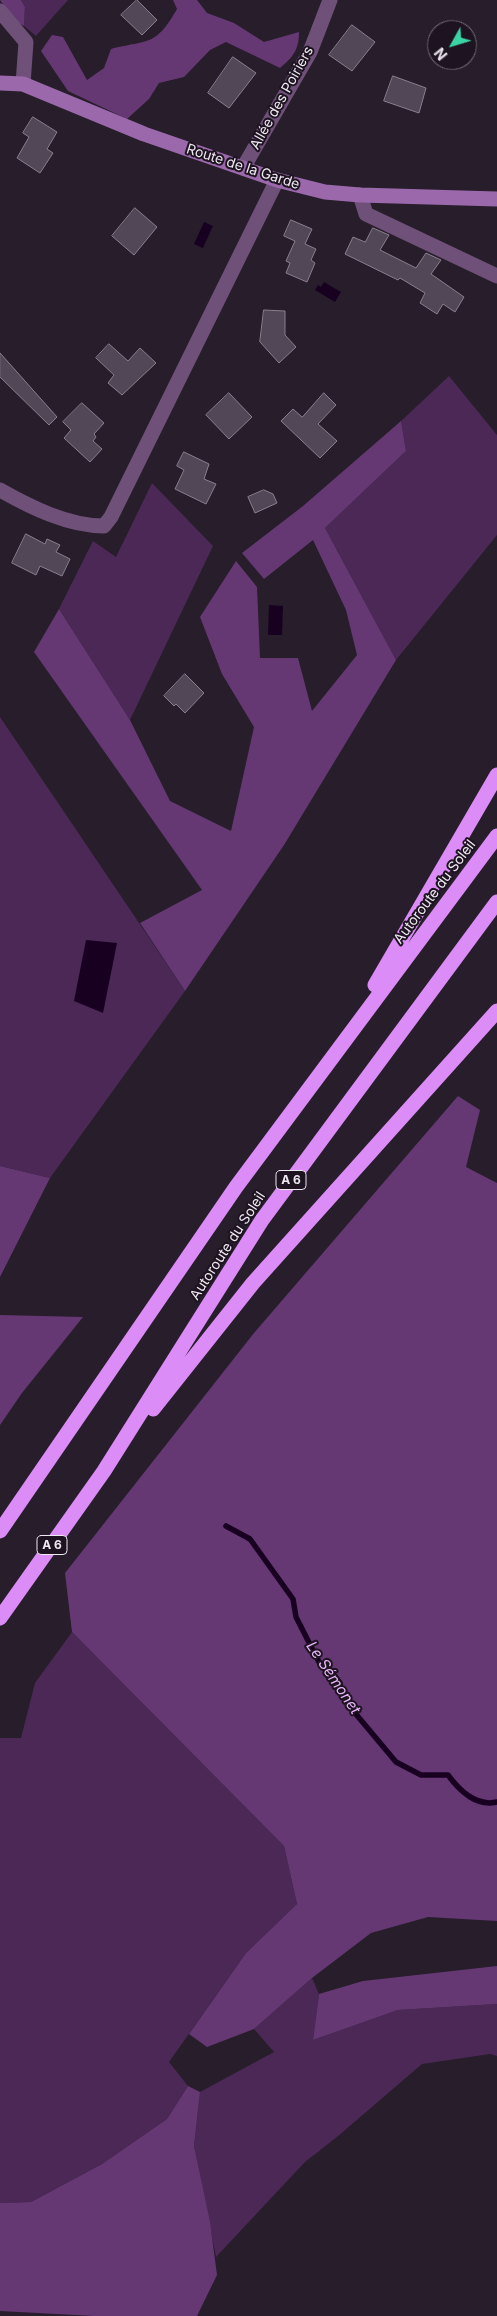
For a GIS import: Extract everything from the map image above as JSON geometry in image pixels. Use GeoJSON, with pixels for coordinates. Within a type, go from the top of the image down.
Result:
{"type":"FeatureCollection","features":[{"type":"Feature","properties":{"kind":"highway"},"geometry":{"type":"LineString","coordinates":[[344,1039],[497,775]]}},
{"type":"Feature","properties":{"kind":"highway","name":"Autoroute du Soleil"},"geometry":{"type":"LineString","coordinates":[[0,1531],[236,1187],[344,1039],[497,836]]}},
{"type":"Feature","properties":{"kind":"highway","name":"Autoroute du Soleil"},"geometry":{"type":"LineString","coordinates":[[0,1618],[104,1471],[262,1220],[497,902]]}},
{"type":"Feature","properties":{"kind":"highway"},"geometry":{"type":"LineString","coordinates":[[104,1471],[253,1283],[497,1011]]}},
{"type":"Feature","properties":{"kind":"street","name":"Allée des Poiriers"},"geometry":{"type":"LineString","coordinates":[[243,168],[310,52],[330,0]]}},
{"type":"Feature","properties":{"kind":"street"},"geometry":{"type":"LineString","coordinates":[[0,11],[26,42],[23,84]]}},
{"type":"Feature","properties":{"kind":"street","name":"Route de la Garde"},"geometry":{"type":"LineString","coordinates":[[0,83],[23,84],[144,134],[277,180],[325,192],[360,196],[497,199]]}},
{"type":"Feature","properties":{"kind":"street"},"geometry":{"type":"LineString","coordinates":[[0,490],[25,504],[88,526],[104,526],[111,517],[277,180]]}},
{"type":"Feature","properties":{"kind":"street"},"geometry":{"type":"LineString","coordinates":[[360,196],[366,214],[497,276]]}},
{"type":"Feature","properties":{"kind":"shaded area"},"geometry":{"type":"Polygon","coordinates":[[[0,0],[21,0],[25,7],[24,26],[15,21],[0,0]]]}},
{"type":"Feature","properties":{"kind":"shaded area"},"geometry":{"type":"Polygon","coordinates":[[[21,0],[68,0],[36,36],[24,26],[25,7],[21,0]]]}},
{"type":"Feature","properties":{"kind":"shaded area"},"geometry":{"type":"Polygon","coordinates":[[[173,0],[197,0],[207,13],[234,23],[264,42],[299,32],[296,48],[292,57],[280,68],[226,42],[210,50],[184,77],[159,83],[149,99],[127,119],[68,91],[41,51],[52,35],[63,37],[87,80],[104,68],[111,49],[143,42],[157,36],[177,9],[173,0]]]}},
{"type":"Feature","properties":{"kind":"shaded area"},"geometry":{"type":"Polygon","coordinates":[[[204,222],[213,226],[203,248],[194,244],[204,222]]]}},
{"type":"Feature","properties":{"kind":"shaded area"},"geometry":{"type":"Polygon","coordinates":[[[324,282],[341,292],[335,302],[315,290],[318,285],[321,287],[324,282]]]}},
{"type":"Feature","properties":{"kind":"shaded area"},"geometry":{"type":"Polygon","coordinates":[[[449,376],[497,435],[497,535],[396,660],[325,528],[406,451],[401,421],[449,376]]]}},
{"type":"Feature","properties":{"kind":"shaded area"},"geometry":{"type":"Polygon","coordinates":[[[401,421],[406,451],[325,528],[396,660],[284,845],[185,991],[140,923],[202,890],[34,652],[59,609],[130,720],[170,801],[231,831],[254,727],[222,674],[200,617],[236,561],[257,587],[260,658],[298,658],[312,711],[357,655],[346,610],[313,540],[264,579],[242,553],[303,506],[401,421]]]}},
{"type":"Feature","properties":{"kind":"shaded area"},"geometry":{"type":"Polygon","coordinates":[[[152,483],[213,546],[130,720],[59,609],[93,541],[116,557],[152,483]]]}},
{"type":"Feature","properties":{"kind":"shaded area"},"geometry":{"type":"Polygon","coordinates":[[[269,605],[283,606],[282,635],[268,635],[269,605]]]}},
{"type":"Feature","properties":{"kind":"shaded area"},"geometry":{"type":"Polygon","coordinates":[[[0,717],[185,991],[50,1178],[0,1166],[0,717]]]}},
{"type":"Feature","properties":{"kind":"shaded area"},"geometry":{"type":"Polygon","coordinates":[[[86,940],[117,943],[103,1013],[74,1001],[86,940]]]}},
{"type":"Feature","properties":{"kind":"shaded area"},"geometry":{"type":"Polygon","coordinates":[[[458,1096],[480,1110],[466,1167],[497,1183],[497,1921],[428,1917],[371,1933],[312,1978],[254,2029],[207,2047],[189,2034],[246,1953],[297,1904],[284,1846],[72,1632],[65,1573],[254,1333],[458,1096]]]}},
{"type":"Feature","properties":{"kind":"shaded area"},"geometry":{"type":"Polygon","coordinates":[[[0,1166],[50,1178],[0,1277],[0,1166]]]}},
{"type":"Feature","properties":{"kind":"shaded area"},"geometry":{"type":"Polygon","coordinates":[[[0,1315],[83,1317],[22,1393],[0,1425],[0,1315]]]}},
{"type":"Feature","properties":{"kind":"shaded area"},"geometry":{"type":"Polygon","coordinates":[[[72,1632],[284,1846],[297,1904],[246,1953],[169,2062],[188,2086],[167,2119],[102,2164],[31,2202],[0,2203],[0,1738],[21,1738],[35,1683],[72,1632]]]}},
{"type":"Feature","properties":{"kind":"shaded area"},"geometry":{"type":"Polygon","coordinates":[[[497,1966],[497,2004],[398,2010],[313,2040],[319,1994],[363,1981],[497,1966]]]}},
{"type":"Feature","properties":{"kind":"shaded area"},"geometry":{"type":"Polygon","coordinates":[[[312,1978],[319,1994],[313,2040],[398,2010],[497,2004],[497,2056],[490,2054],[422,2064],[305,2162],[216,2257],[194,2146],[200,2092],[274,2052],[254,2029],[312,1978]]]}},
{"type":"Feature","properties":{"kind":"shaded area"},"geometry":{"type":"Polygon","coordinates":[[[188,2086],[200,2092],[194,2146],[210,2222],[217,2275],[197,2316],[94,2316],[0,2311],[0,2203],[31,2202],[102,2164],[167,2119],[188,2086]]]}},
{"type":"Feature","properties":{"kind":"building"},"geometry":{"type":"Polygon","coordinates":[[[137,0],[157,20],[142,35],[121,15],[137,0]]]}},
{"type":"Feature","properties":{"kind":"building"},"geometry":{"type":"Polygon","coordinates":[[[352,25],[375,42],[352,71],[329,55],[352,25]]]}},
{"type":"Feature","properties":{"kind":"building"},"geometry":{"type":"Polygon","coordinates":[[[233,57],[256,73],[229,108],[208,93],[233,57]]]}},
{"type":"Feature","properties":{"kind":"building"},"geometry":{"type":"Polygon","coordinates":[[[393,76],[426,88],[419,113],[384,101],[393,76]]]}},
{"type":"Feature","properties":{"kind":"building"},"geometry":{"type":"Polygon","coordinates":[[[33,117],[57,132],[47,149],[53,153],[40,173],[17,158],[29,137],[23,133],[33,117]]]}},
{"type":"Feature","properties":{"kind":"building"},"geometry":{"type":"Polygon","coordinates":[[[135,208],[157,227],[134,255],[112,236],[135,208]]]}},
{"type":"Feature","properties":{"kind":"building"},"geometry":{"type":"Polygon","coordinates":[[[291,220],[312,229],[305,244],[316,249],[311,260],[315,263],[307,282],[286,273],[290,263],[286,261],[295,241],[284,236],[291,220]]]}},
{"type":"Feature","properties":{"kind":"building"},"geometry":{"type":"Polygon","coordinates":[[[373,228],[389,235],[380,250],[416,268],[426,253],[441,260],[431,274],[464,297],[455,312],[443,304],[437,314],[420,303],[425,293],[400,278],[398,280],[345,254],[353,237],[365,242],[373,228]]]}},
{"type":"Feature","properties":{"kind":"building"},"geometry":{"type":"Polygon","coordinates":[[[264,310],[285,311],[285,335],[296,347],[279,363],[260,342],[264,310]]]}},
{"type":"Feature","properties":{"kind":"building"},"geometry":{"type":"Polygon","coordinates":[[[109,344],[128,361],[140,348],[156,363],[122,395],[108,383],[114,375],[96,358],[109,344]]]}},
{"type":"Feature","properties":{"kind":"building"},"geometry":{"type":"Polygon","coordinates":[[[0,353],[57,417],[49,425],[0,377],[0,353]]]}},
{"type":"Feature","properties":{"kind":"building"},"geometry":{"type":"Polygon","coordinates":[[[229,393],[252,417],[229,439],[206,415],[229,393]]]}},
{"type":"Feature","properties":{"kind":"building"},"geometry":{"type":"Polygon","coordinates":[[[324,393],[336,405],[318,424],[337,441],[320,458],[281,421],[293,409],[302,417],[324,393]]]}},
{"type":"Feature","properties":{"kind":"building"},"geometry":{"type":"Polygon","coordinates":[[[82,403],[104,423],[94,434],[96,437],[93,441],[102,449],[90,462],[64,438],[71,430],[63,422],[82,403]]]}},
{"type":"Feature","properties":{"kind":"building"},"geometry":{"type":"Polygon","coordinates":[[[184,452],[209,464],[204,479],[216,484],[206,504],[175,489],[184,470],[177,466],[184,452]]]}},
{"type":"Feature","properties":{"kind":"building"},"geometry":{"type":"Polygon","coordinates":[[[264,490],[273,494],[277,503],[255,513],[248,497],[264,490]]]}},
{"type":"Feature","properties":{"kind":"building"},"geometry":{"type":"Polygon","coordinates":[[[26,534],[45,544],[47,539],[60,545],[56,552],[70,559],[62,576],[40,566],[36,575],[12,563],[26,534]]]}},
{"type":"Feature","properties":{"kind":"building"},"geometry":{"type":"Polygon","coordinates":[[[185,674],[204,693],[185,713],[164,696],[185,674]]]}},
{"type":"Feature","properties":{"kind":"waterway","name":"Le Sémonet"},"geometry":{"type":"LineString","coordinates":[[226,1526],[250,1539],[293,1599],[296,1617],[320,1664],[330,1670],[340,1683],[341,1693],[350,1707],[396,1762],[421,1775],[448,1775],[457,1786],[475,1800],[489,1803],[497,1802]]}}]}
